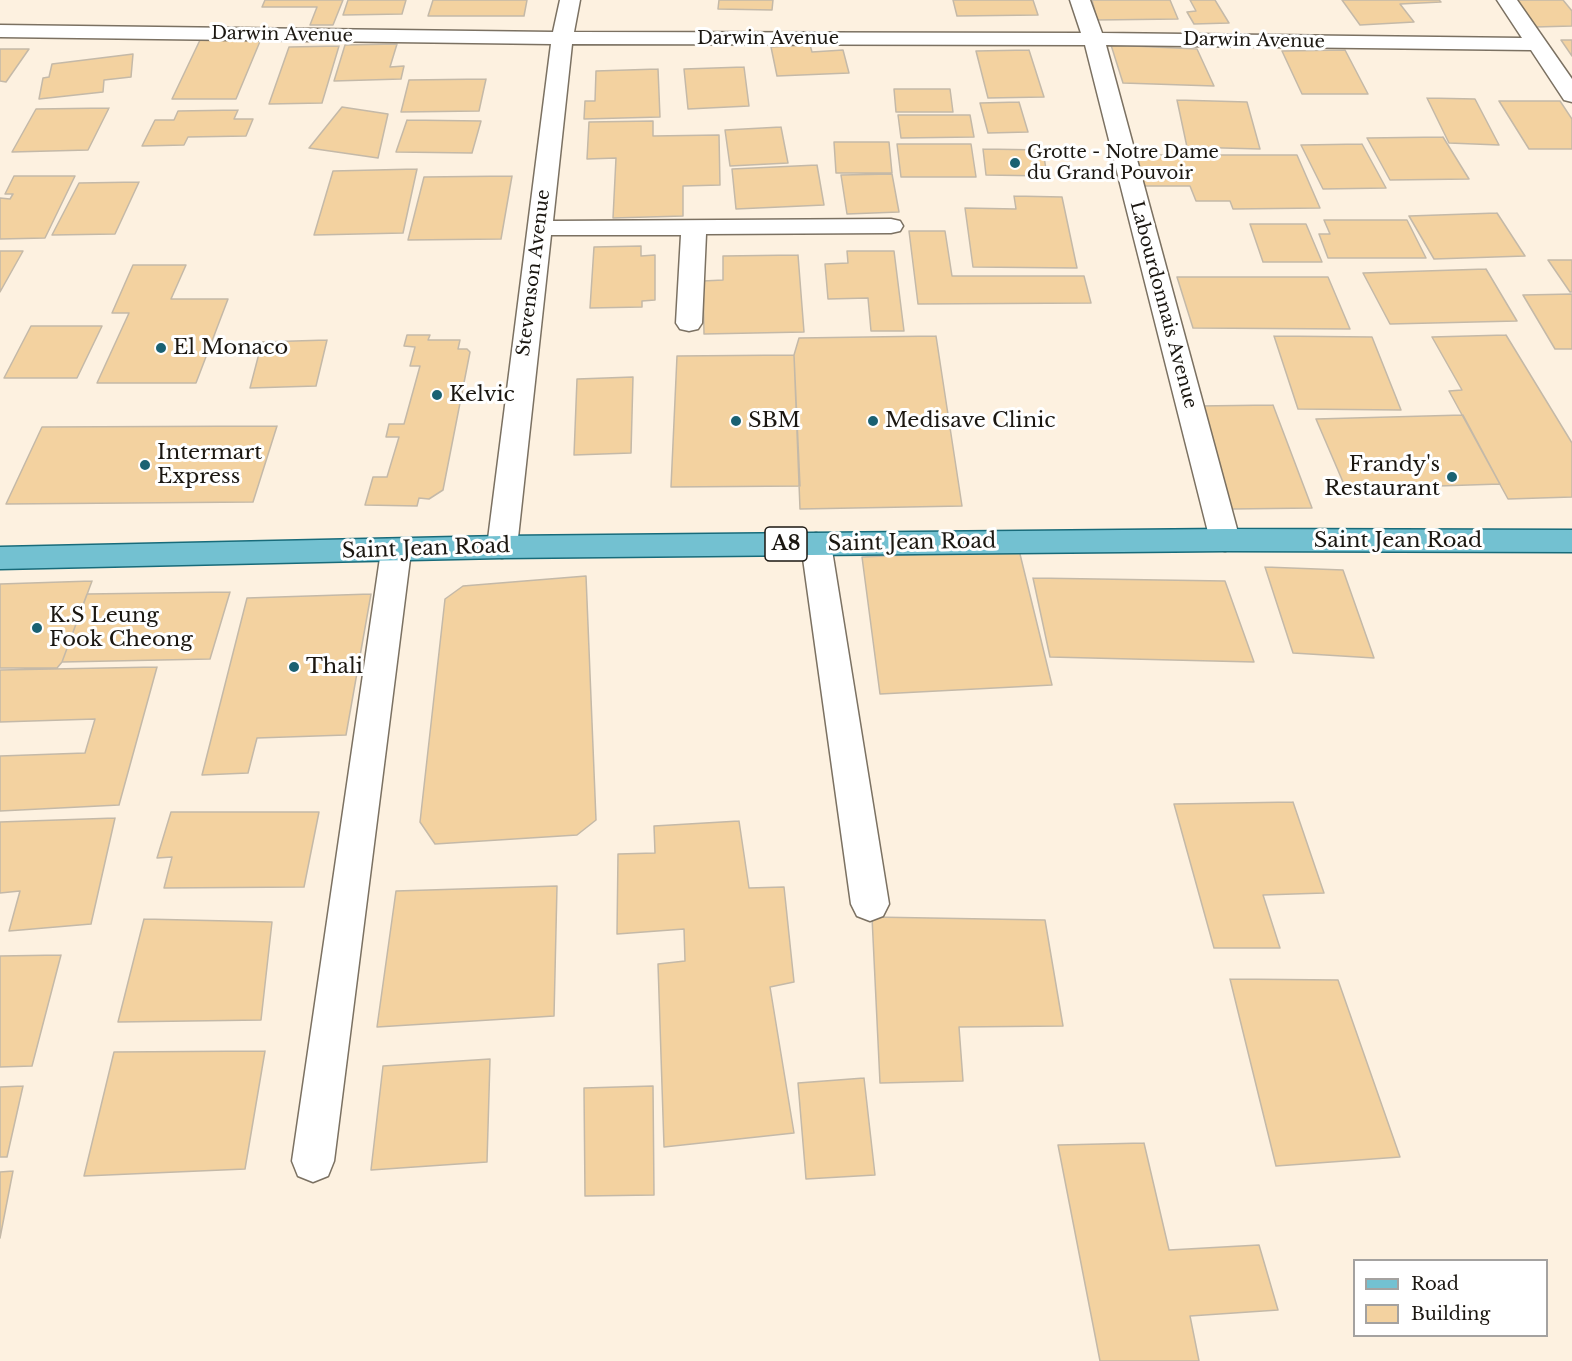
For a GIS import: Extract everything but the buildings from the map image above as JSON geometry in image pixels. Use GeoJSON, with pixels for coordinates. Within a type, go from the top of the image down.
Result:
{"type":"FeatureCollection","features":[{"type":"Feature","properties":{"kind":"main road","name":"Saint Jean Road"},"geometry":{"type":"LineString","coordinates":[[0,558],[502,547],[1225,540],[1572,541]]}},
{"type":"Feature","properties":{"kind":"street","name":"Stevenson Avenue"},"geometry":{"type":"LineString","coordinates":[[502,547],[562,38],[570,0]]}},
{"type":"Feature","properties":{"kind":"street","name":"Labourdonnais Avenue"},"geometry":{"type":"LineString","coordinates":[[1080,0],[1094,39],[1225,540]]}},
{"type":"Feature","properties":{"kind":"street"},"geometry":{"type":"LineString","coordinates":[[1507,0],[1572,95]]}},
{"type":"Feature","properties":{"kind":"street","name":"Darwin Avenue"},"geometry":{"type":"LineString","coordinates":[[0,31],[562,38],[1094,39],[1536,44]]}},
{"type":"Feature","properties":{"kind":"street"},"geometry":{"type":"LineString","coordinates":[[539,228],[891,226]]}},
{"type":"Feature","properties":{"kind":"street"},"geometry":{"type":"LineString","coordinates":[[689,322],[694,227]]}},
{"type":"Feature","properties":{"kind":"street"},"geometry":{"type":"LineString","coordinates":[[816,544],[870,904]]}},
{"type":"Feature","properties":{"kind":"street"},"geometry":{"type":"LineString","coordinates":[[313,1161],[396,551]]}},
{"type":"Feature","properties":{"kind":"place","name":"Grotte - Notre Dame du Grand Pouvoir"},"geometry":{"type":"Point","coordinates":[1015,163]}},
{"type":"Feature","properties":{"kind":"place","name":"El Monaco"},"geometry":{"type":"Point","coordinates":[161,348]}},
{"type":"Feature","properties":{"kind":"place","name":"Kelvic"},"geometry":{"type":"Point","coordinates":[437,395]}},
{"type":"Feature","properties":{"kind":"place","name":"SBM"},"geometry":{"type":"Point","coordinates":[736,421]}},
{"type":"Feature","properties":{"kind":"place","name":"Medisave Clinic"},"geometry":{"type":"Point","coordinates":[873,421]}},
{"type":"Feature","properties":{"kind":"place","name":"Intermart Express"},"geometry":{"type":"Point","coordinates":[145,465]}},
{"type":"Feature","properties":{"kind":"place","name":"Frandy's Restaurant"},"geometry":{"type":"Point","coordinates":[1452,477]}},
{"type":"Feature","properties":{"kind":"place","name":"K.S Leung Fook Cheong"},"geometry":{"type":"Point","coordinates":[37,628]}},
{"type":"Feature","properties":{"kind":"place","name":"Thali"},"geometry":{"type":"Point","coordinates":[294,667]}}]}
